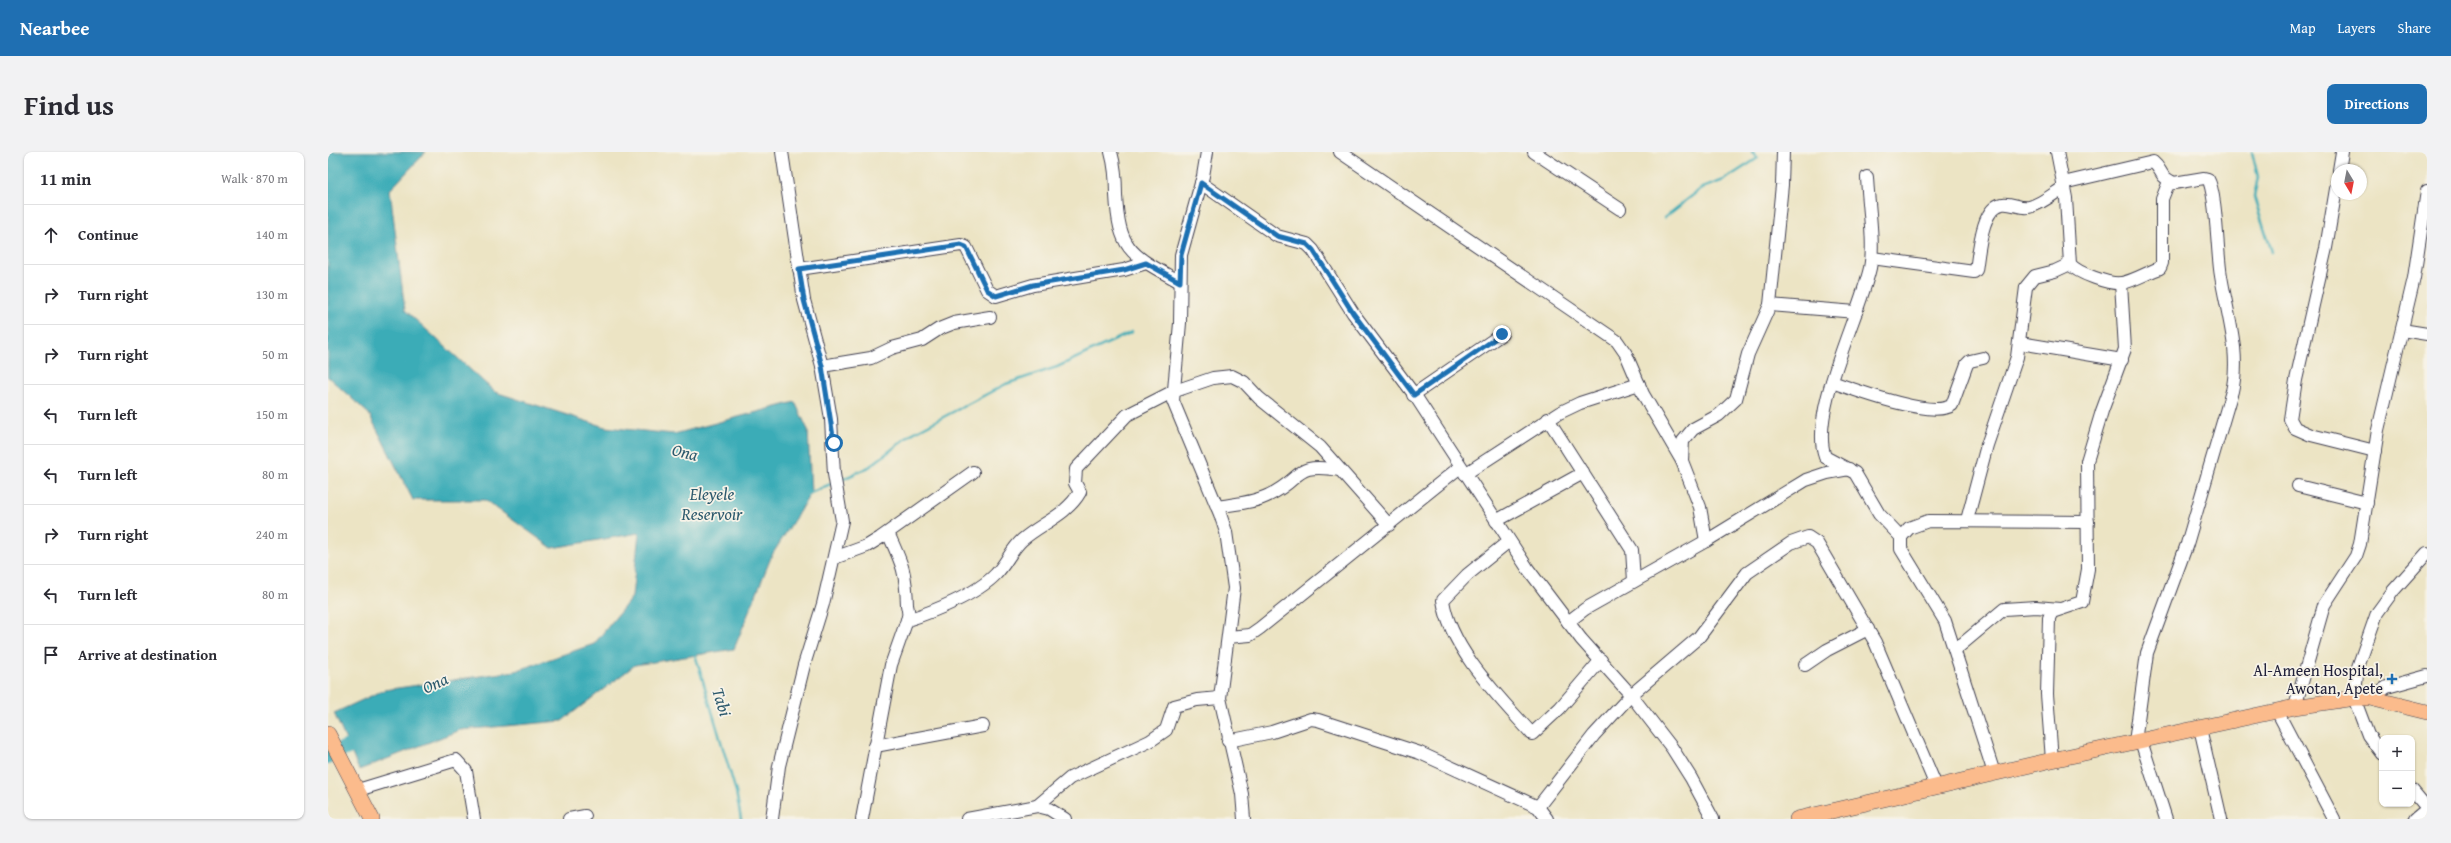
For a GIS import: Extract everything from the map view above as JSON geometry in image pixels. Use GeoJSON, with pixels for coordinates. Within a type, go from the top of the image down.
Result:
{"type":"FeatureCollection","features":[{"type":"Feature","properties":{"kind":"main road"},"geometry":{"type":"LineString","coordinates":[[1798,819],[1831,815],[1936,786],[2295,707],[2354,698],[2370,698],[2427,712]]}},
{"type":"Feature","properties":{"kind":"main road"},"geometry":{"type":"LineString","coordinates":[[328,734],[372,819]]}},
{"type":"Feature","properties":{"kind":"street"},"geometry":{"type":"LineString","coordinates":[[772,819],[779,766],[804,665],[823,604],[842,521],[834,474],[831,419],[822,366],[804,300],[782,152]]}},
{"type":"Feature","properties":{"kind":"street"},"geometry":{"type":"LineString","coordinates":[[1111,152],[1120,233],[1129,248],[1146,263],[1180,282]]}},
{"type":"Feature","properties":{"kind":"street"},"geometry":{"type":"LineString","coordinates":[[1207,152],[1201,183],[1181,255],[1180,323],[1172,392],[1175,409],[1217,507],[1226,532],[1233,572],[1234,588],[1220,698],[1228,741],[1242,794],[1244,819]]}},
{"type":"Feature","properties":{"kind":"street"},"geometry":{"type":"LineString","coordinates":[[1340,152],[1467,241],[1617,341],[1626,354],[1639,384],[1682,461],[1700,507],[1706,541]]}},
{"type":"Feature","properties":{"kind":"street"},"geometry":{"type":"LineString","coordinates":[[1534,152],[1620,209]]}},
{"type":"Feature","properties":{"kind":"street"},"geometry":{"type":"LineString","coordinates":[[1682,461],[1683,441],[1690,432],[1719,415],[1736,399],[1750,348],[1770,305],[1782,185],[1783,152]]}},
{"type":"Feature","properties":{"kind":"street"},"geometry":{"type":"LineString","coordinates":[[2057,152],[2063,185],[2070,264],[2073,268],[2092,277],[2121,283],[2160,268],[2162,263],[2162,199],[2166,188],[2172,182]]}},
{"type":"Feature","properties":{"kind":"street"},"geometry":{"type":"LineString","coordinates":[[2340,164],[2342,152]]}},
{"type":"Feature","properties":{"kind":"street"},"geometry":{"type":"LineString","coordinates":[[1872,258],[1974,272],[1976,270],[1981,238],[1991,210],[1997,206],[2007,204],[2024,208],[2031,207],[2063,185],[2153,162],[2158,167],[2162,177],[2172,182],[2204,178],[2210,182],[2221,276],[2232,330],[2235,378],[2188,544],[2147,653],[2138,741],[2166,819]]}},
{"type":"Feature","properties":{"kind":"street"},"geometry":{"type":"LineString","coordinates":[[1867,177],[1872,258],[1866,282],[1832,382],[1821,426],[1822,449],[1828,460],[1849,470],[1860,478],[1879,514],[1901,537]]}},
{"type":"Feature","properties":{"kind":"street"},"geometry":{"type":"LineString","coordinates":[[1201,183],[1277,236],[1307,244],[1313,250],[1353,313],[1414,395],[1509,541],[1568,622],[1631,695],[1676,754],[1713,819]]}},
{"type":"Feature","properties":{"kind":"street"},"geometry":{"type":"LineString","coordinates":[[2295,707],[2324,605],[2356,556],[2367,503],[2385,397],[2414,278],[2427,191]]}},
{"type":"Feature","properties":{"kind":"street"},"geometry":{"type":"LineString","coordinates":[[2334,200],[2326,248],[2296,380],[2290,419],[2295,428],[2311,435],[2375,451]]}},
{"type":"Feature","properties":{"kind":"street"},"geometry":{"type":"LineString","coordinates":[[799,269],[961,245],[966,247],[987,290],[996,296],[1033,285],[1124,270],[1146,263]]}},
{"type":"Feature","properties":{"kind":"street"},"geometry":{"type":"LineString","coordinates":[[1966,520],[1987,445],[2007,393],[2020,343],[2026,287],[2035,276],[2070,264]]}},
{"type":"Feature","properties":{"kind":"street"},"geometry":{"type":"LineString","coordinates":[[2052,760],[2047,650],[2050,614],[2082,602],[2088,569],[2088,461],[2102,412],[2122,360],[2125,337],[2121,283]]}},
{"type":"Feature","properties":{"kind":"street"},"geometry":{"type":"LineString","coordinates":[[1770,305],[1856,312]]}},
{"type":"Feature","properties":{"kind":"street"},"geometry":{"type":"LineString","coordinates":[[822,366],[870,358],[892,348],[922,340],[954,323],[990,317]]}},
{"type":"Feature","properties":{"kind":"street"},"geometry":{"type":"LineString","coordinates":[[2402,330],[2427,334]]}},
{"type":"Feature","properties":{"kind":"street"},"geometry":{"type":"LineString","coordinates":[[1414,395],[1502,334]]}},
{"type":"Feature","properties":{"kind":"street"},"geometry":{"type":"LineString","coordinates":[[2020,343],[2122,360]]}},
{"type":"Feature","properties":{"kind":"street"},"geometry":{"type":"LineString","coordinates":[[1832,382],[1877,397],[1940,410],[1952,405],[1967,364],[1983,358]]}},
{"type":"Feature","properties":{"kind":"street"},"geometry":{"type":"LineString","coordinates":[[907,620],[924,615],[975,590],[994,576],[1022,540],[1074,503],[1080,492],[1075,483],[1076,469],[1126,415],[1172,392],[1213,378],[1232,376],[1244,382],[1259,398],[1320,447],[1390,525]]}},
{"type":"Feature","properties":{"kind":"street"},"geometry":{"type":"LineString","coordinates":[[1228,637],[1250,635],[1260,628],[1462,470],[1548,419],[1580,403],[1639,384]]}},
{"type":"Feature","properties":{"kind":"street"},"geometry":{"type":"LineString","coordinates":[[1548,419],[1632,550],[1634,581]]}},
{"type":"Feature","properties":{"kind":"street"},"geometry":{"type":"LineString","coordinates":[[1217,507],[1270,495],[1310,467],[1340,470]]}},
{"type":"Feature","properties":{"kind":"street"},"geometry":{"type":"LineString","coordinates":[[1568,622],[1585,609],[1706,541],[1806,480],[1827,473],[1849,470]]}},
{"type":"Feature","properties":{"kind":"street"},"geometry":{"type":"LineString","coordinates":[[834,558],[867,546],[888,533],[973,472]]}},
{"type":"Feature","properties":{"kind":"street"},"geometry":{"type":"LineString","coordinates":[[1496,521],[1583,473]]}},
{"type":"Feature","properties":{"kind":"street"},"geometry":{"type":"LineString","coordinates":[[2298,486],[2367,503]]}},
{"type":"Feature","properties":{"kind":"street"},"geometry":{"type":"LineString","coordinates":[[1994,773],[1946,621],[1901,549],[1901,537],[1908,528],[1918,523],[1966,520],[2088,522]]}},
{"type":"Feature","properties":{"kind":"street"},"geometry":{"type":"LineString","coordinates":[[862,819],[891,665],[902,630],[909,616],[909,595],[905,569],[888,533]]}},
{"type":"Feature","properties":{"kind":"street"},"geometry":{"type":"LineString","coordinates":[[1538,807],[1594,736],[1631,695],[1699,637],[1747,573],[1803,538],[1811,538],[1817,543],[1868,629],[1936,786]]}},
{"type":"Feature","properties":{"kind":"street"},"geometry":{"type":"LineString","coordinates":[[1509,541],[1467,575],[1443,600],[1446,614],[1464,651],[1493,690],[1532,734],[1560,708],[1601,660]]}},
{"type":"Feature","properties":{"kind":"street"},"geometry":{"type":"LineString","coordinates":[[2379,750],[2368,735],[2354,698],[2358,667],[2377,613],[2393,591],[2427,553]]}},
{"type":"Feature","properties":{"kind":"street"},"geometry":{"type":"LineString","coordinates":[[1955,650],[2004,609],[2029,607],[2060,609]]}},
{"type":"Feature","properties":{"kind":"street"},"geometry":{"type":"LineString","coordinates":[[1805,665],[1827,650],[1868,629]]}},
{"type":"Feature","properties":{"kind":"street"},"geometry":{"type":"LineString","coordinates":[[2370,698],[2387,687],[2427,676]]}},
{"type":"Feature","properties":{"kind":"street"},"geometry":{"type":"LineString","coordinates":[[1037,806],[1070,778],[1150,741],[1166,730],[1174,706],[1197,700],[1220,698]]}},
{"type":"Feature","properties":{"kind":"street"},"geometry":{"type":"LineString","coordinates":[[2277,711],[2334,819]]}},
{"type":"Feature","properties":{"kind":"street"},"geometry":{"type":"LineString","coordinates":[[1228,741],[1272,732],[1310,719],[1318,720],[1420,753],[1538,807],[1547,819]]}},
{"type":"Feature","properties":{"kind":"street"},"geometry":{"type":"LineString","coordinates":[[875,746],[983,726]]}},
{"type":"Feature","properties":{"kind":"street"},"geometry":{"type":"LineString","coordinates":[[2200,728],[2221,819]]}},
{"type":"Feature","properties":{"kind":"street"},"geometry":{"type":"LineString","coordinates":[[358,790],[456,760],[466,771],[474,819]]}},
{"type":"Feature","properties":{"kind":"street"},"geometry":{"type":"LineString","coordinates":[[2415,794],[2427,809],[2415,819]]}},
{"type":"Feature","properties":{"kind":"street"},"geometry":{"type":"LineString","coordinates":[[967,819],[1037,806],[1049,809],[1065,819]]}},
{"type":"Feature","properties":{"kind":"street"},"geometry":{"type":"LineString","coordinates":[[569,819],[584,816]]}},
{"type":"Feature","properties":{"kind":"water","name":"Eleyele Reservoir"},"geometry":{"type":"Polygon","coordinates":[[[328,152],[426,152],[390,190],[405,310],[495,392],[605,427],[674,434],[795,402],[808,430],[811,493],[772,555],[734,649],[635,665],[562,721],[460,730],[359,770],[334,713],[384,690],[515,671],[594,644],[632,597],[639,533],[552,548],[485,500],[413,500],[369,414],[328,377],[328,152]]]}},
{"type":"Feature","properties":{"kind":"waterway"},"geometry":{"type":"LineString","coordinates":[[1664,218],[1702,188],[1724,180],[1758,158],[1752,152]]}},
{"type":"Feature","properties":{"kind":"waterway"},"geometry":{"type":"LineString","coordinates":[[2252,152],[2258,177],[2254,197],[2272,252]]}},
{"type":"Feature","properties":{"kind":"waterway"},"geometry":{"type":"LineString","coordinates":[[839,481],[869,467],[913,433],[1006,384],[1057,367],[1132,332]]}},
{"type":"Feature","properties":{"kind":"waterway"},"geometry":{"type":"LineString","coordinates":[[808,494],[833,483]]}},
{"type":"Feature","properties":{"kind":"waterway","name":"Tabi"},"geometry":{"type":"LineString","coordinates":[[695,654],[736,792],[741,819]]}},
{"type":"Feature","properties":{"kind":"waterway","name":"Ona"},"geometry":{"type":"LineString","coordinates":[[328,756],[368,738]]}},
{"type":"Feature","properties":{"kind":"place","name":"Al-Ameen Hospital, Awotan, Apete"},"geometry":{"type":"Point","coordinates":[2392,679]}},
{"type":"Feature","properties":{"kind":"route"},"geometry":{"type":"LineString","coordinates":[[834,443],[822,366],[804,300],[799,269],[961,245],[966,247],[987,290],[993,296],[1004,295],[1033,285],[1080,276],[1124,270],[1146,263],[1180,282],[1181,255],[1201,183],[1277,236],[1284,240],[1307,244],[1313,250],[1353,313],[1414,395],[1502,334]]}}]}
